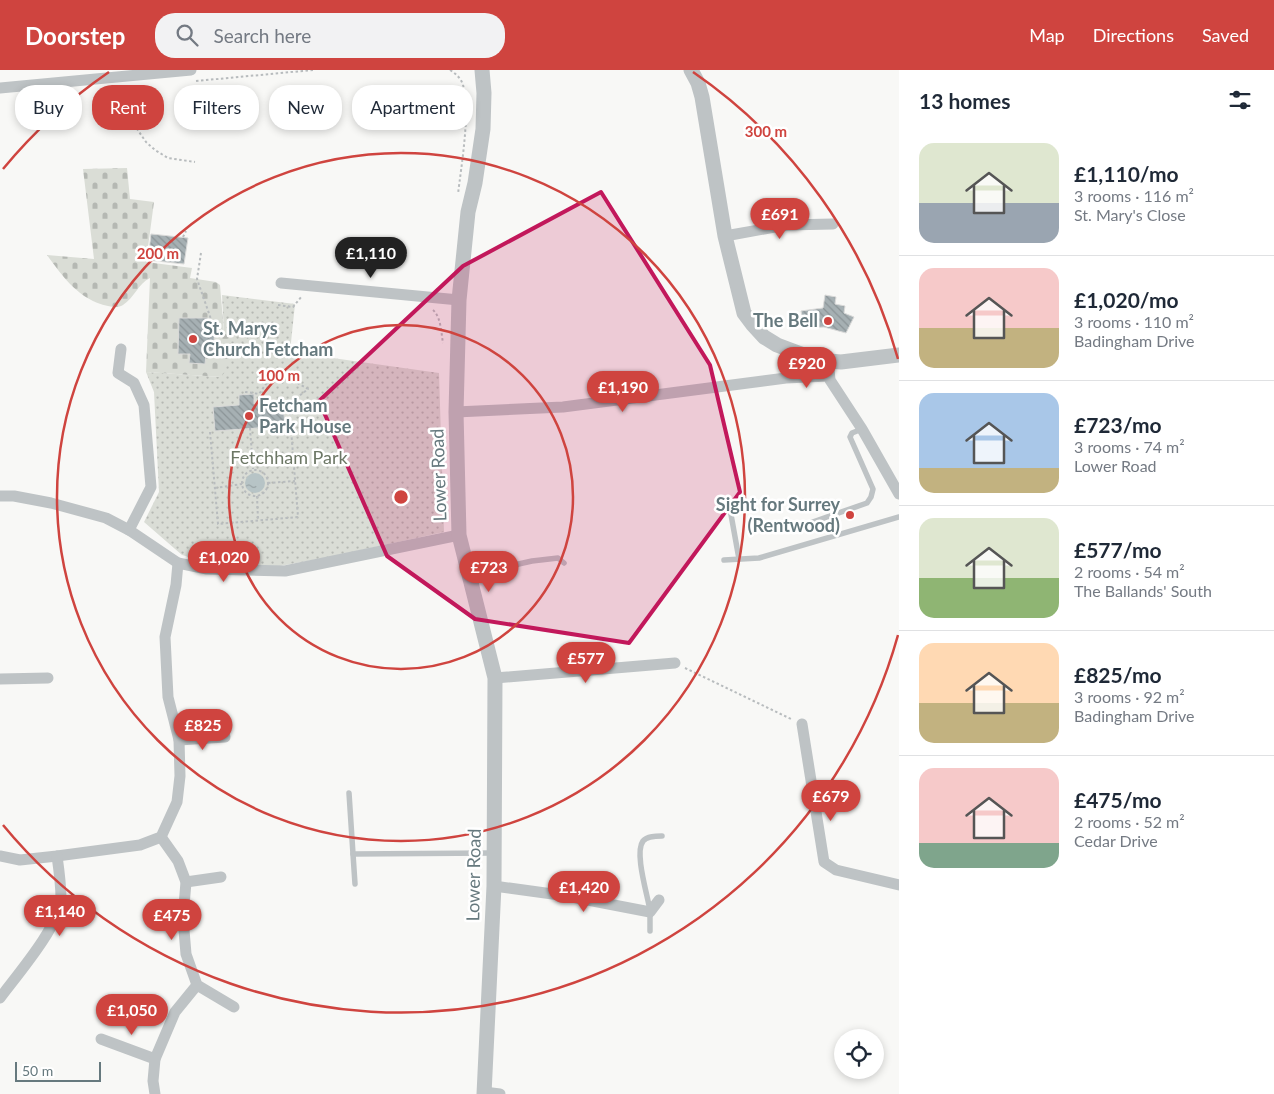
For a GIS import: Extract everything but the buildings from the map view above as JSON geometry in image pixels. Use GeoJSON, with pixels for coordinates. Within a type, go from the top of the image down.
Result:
{"type":"FeatureCollection","features":[{"type":"Feature","properties":{"kind":"street"},"geometry":{"type":"LineString","coordinates":[[472,70],[484,93]]}},
{"type":"Feature","properties":{"kind":"street","name":"Lower Road"},"geometry":{"type":"LineString","coordinates":[[482,70],[484,93],[481,145],[468,212],[458,300],[456,412],[459,535],[494,678],[494,886],[484,1093]]}},
{"type":"Feature","properties":{"kind":"street"},"geometry":{"type":"LineString","coordinates":[[0,84],[171,71],[192,76]]}},
{"type":"Feature","properties":{"kind":"street"},"geometry":{"type":"LineString","coordinates":[[693,71],[702,97],[725,236],[744,313],[764,337],[809,357],[829,369],[837,392],[862,429],[899,494]]}},
{"type":"Feature","properties":{"kind":"street"},"geometry":{"type":"LineString","coordinates":[[725,236],[786,225],[833,224]]}},
{"type":"Feature","properties":{"kind":"street"},"geometry":{"type":"LineString","coordinates":[[281,283],[458,300]]}},
{"type":"Feature","properties":{"kind":"street"},"geometry":{"type":"LineString","coordinates":[[121,349],[118,373],[134,383],[144,405],[151,487],[129,530]]}},
{"type":"Feature","properties":{"kind":"street"},"geometry":{"type":"LineString","coordinates":[[456,412],[563,407],[786,378],[859,361],[899,355]]}},
{"type":"Feature","properties":{"kind":"street"},"geometry":{"type":"LineString","coordinates":[[0,496],[14,496],[84,511],[106,518],[129,530],[178,563],[207,569],[285,571],[459,535]]}},
{"type":"Feature","properties":{"kind":"street"},"geometry":{"type":"LineString","coordinates":[[0,856],[20,860],[57,856],[140,845],[161,837],[177,802],[180,776],[179,740],[168,696],[166,637],[176,585],[178,563]]}},
{"type":"Feature","properties":{"kind":"street"},"geometry":{"type":"LineString","coordinates":[[494,678],[675,663]]}},
{"type":"Feature","properties":{"kind":"street"},"geometry":{"type":"LineString","coordinates":[[0,679],[48,678]]}},
{"type":"Feature","properties":{"kind":"street"},"geometry":{"type":"LineString","coordinates":[[802,724],[824,862],[836,870],[899,885]]}},
{"type":"Feature","properties":{"kind":"street"},"geometry":{"type":"LineString","coordinates":[[179,740],[225,736]]}},
{"type":"Feature","properties":{"kind":"street"},"geometry":{"type":"LineString","coordinates":[[161,837],[178,861],[186,882],[183,918],[186,954],[197,985],[234,1006]]}},
{"type":"Feature","properties":{"kind":"street"},"geometry":{"type":"LineString","coordinates":[[0,998],[45,937],[58,911],[61,900],[57,856]]}},
{"type":"Feature","properties":{"kind":"street"},"geometry":{"type":"LineString","coordinates":[[186,882],[221,877]]}},
{"type":"Feature","properties":{"kind":"street"},"geometry":{"type":"LineString","coordinates":[[494,886],[566,896],[650,912],[659,900]]}},
{"type":"Feature","properties":{"kind":"street"},"geometry":{"type":"LineString","coordinates":[[155,1094],[153,1081],[155,1059],[175,1012],[197,985]]}},
{"type":"Feature","properties":{"kind":"street"},"geometry":{"type":"LineString","coordinates":[[100,1039],[155,1059]]}},
{"type":"Feature","properties":{"kind":"street"},"geometry":{"type":"LineString","coordinates":[[484,1093],[500,1094]]}},
{"type":"Feature","properties":{"kind":"lane"},"geometry":{"type":"LineString","coordinates":[[807,524],[867,502],[871,497],[873,489],[850,437],[852,433],[862,429]]}},
{"type":"Feature","properties":{"kind":"lane"},"geometry":{"type":"LineString","coordinates":[[730,509],[740,559]]}},
{"type":"Feature","properties":{"kind":"lane"},"geometry":{"type":"LineString","coordinates":[[724,560],[759,558],[899,517]]}},
{"type":"Feature","properties":{"kind":"lane"},"geometry":{"type":"LineString","coordinates":[[469,575],[532,561],[558,558],[564,563]]}},
{"type":"Feature","properties":{"kind":"lane"},"geometry":{"type":"LineString","coordinates":[[349,793],[355,884]]}},
{"type":"Feature","properties":{"kind":"lane"},"geometry":{"type":"LineString","coordinates":[[650,930],[650,912],[640,848],[643,840],[649,837],[662,836]]}},
{"type":"Feature","properties":{"kind":"lane"},"geometry":{"type":"LineString","coordinates":[[353,854],[494,853]]}},
{"type":"Feature","properties":{"kind":"path"},"geometry":{"type":"LineString","coordinates":[[192,76],[313,70]]}},
{"type":"Feature","properties":{"kind":"path"},"geometry":{"type":"LineString","coordinates":[[450,70],[456,74],[462,83],[464,93],[465,123],[459,182]]}},
{"type":"Feature","properties":{"kind":"path"},"geometry":{"type":"LineString","coordinates":[[91,78],[124,110],[146,142],[155,150],[168,158],[195,162]]}},
{"type":"Feature","properties":{"kind":"path"},"geometry":{"type":"LineString","coordinates":[[183,238],[186,231]]}},
{"type":"Feature","properties":{"kind":"path"},"geometry":{"type":"LineString","coordinates":[[201,253],[197,280],[213,325]]}},
{"type":"Feature","properties":{"kind":"path"},"geometry":{"type":"LineString","coordinates":[[278,305],[293,307],[302,296],[307,295]]}},
{"type":"Feature","properties":{"kind":"path"},"geometry":{"type":"LineString","coordinates":[[432,309],[436,312],[443,343]]}},
{"type":"Feature","properties":{"kind":"path"},"geometry":{"type":"LineString","coordinates":[[210,432],[218,524],[298,517],[289,404],[308,389],[296,382],[276,378],[266,384],[259,394],[246,392],[246,394]]}},
{"type":"Feature","properties":{"kind":"path"},"geometry":{"type":"LineString","coordinates":[[250,428],[253,470]]}},
{"type":"Feature","properties":{"kind":"path"},"geometry":{"type":"LineString","coordinates":[[253,470],[262,471],[268,478],[265,492],[257,496],[249,494],[242,484],[246,473],[253,470]]}},
{"type":"Feature","properties":{"kind":"path"},"geometry":{"type":"LineString","coordinates":[[268,483],[295,481]]}},
{"type":"Feature","properties":{"kind":"path"},"geometry":{"type":"LineString","coordinates":[[215,488],[242,484]]}},
{"type":"Feature","properties":{"kind":"path"},"geometry":{"type":"LineString","coordinates":[[257,496],[258,520]]}},
{"type":"Feature","properties":{"kind":"path"},"geometry":{"type":"LineString","coordinates":[[675,663],[802,724]]}},
{"type":"Feature","properties":{"kind":"highlighted area"},"geometry":{"type":"Polygon","coordinates":[[[601,192],[710,365],[740,492],[629,643],[475,619],[387,556],[319,401],[463,266],[601,192]]]}},
{"type":"Feature","properties":{"kind":"green space"},"geometry":{"type":"Polygon","coordinates":[[[127,168],[130,199],[154,202],[146,262],[192,268],[190,278],[216,282],[220,285],[224,333],[227,335],[228,351],[226,368],[221,377],[146,372],[150,278],[123,305],[117,307],[108,306],[88,299],[80,293],[47,255],[94,259],[83,169],[127,168]]]}},
{"type":"Feature","properties":{"kind":"green space","name":"Fetchham Park"},"geometry":{"type":"Polygon","coordinates":[[[222,295],[295,304],[290,352],[439,373],[444,532],[280,566],[214,564],[182,555],[144,522],[159,492],[154,392],[146,372],[221,377],[224,333],[222,295]]]}},
{"type":"Feature","properties":{"kind":"water"},"geometry":{"type":"Polygon","coordinates":[[[255,473],[262,476],[265,483],[262,490],[255,493],[248,490],[245,483],[248,476],[255,473]]]}},
{"type":"Feature","properties":{"kind":"place","name":"The Bell"},"geometry":{"type":"Point","coordinates":[828,321]}},
{"type":"Feature","properties":{"kind":"place","name":"St. Marys Church Fetcham"},"geometry":{"type":"Point","coordinates":[193,339]}},
{"type":"Feature","properties":{"kind":"place","name":"Fetcham Park House"},"geometry":{"type":"Point","coordinates":[249,416]}},
{"type":"Feature","properties":{"kind":"place","name":"Sight for Surrey (Rentwood)"},"geometry":{"type":"Point","coordinates":[850,515]}}]}
